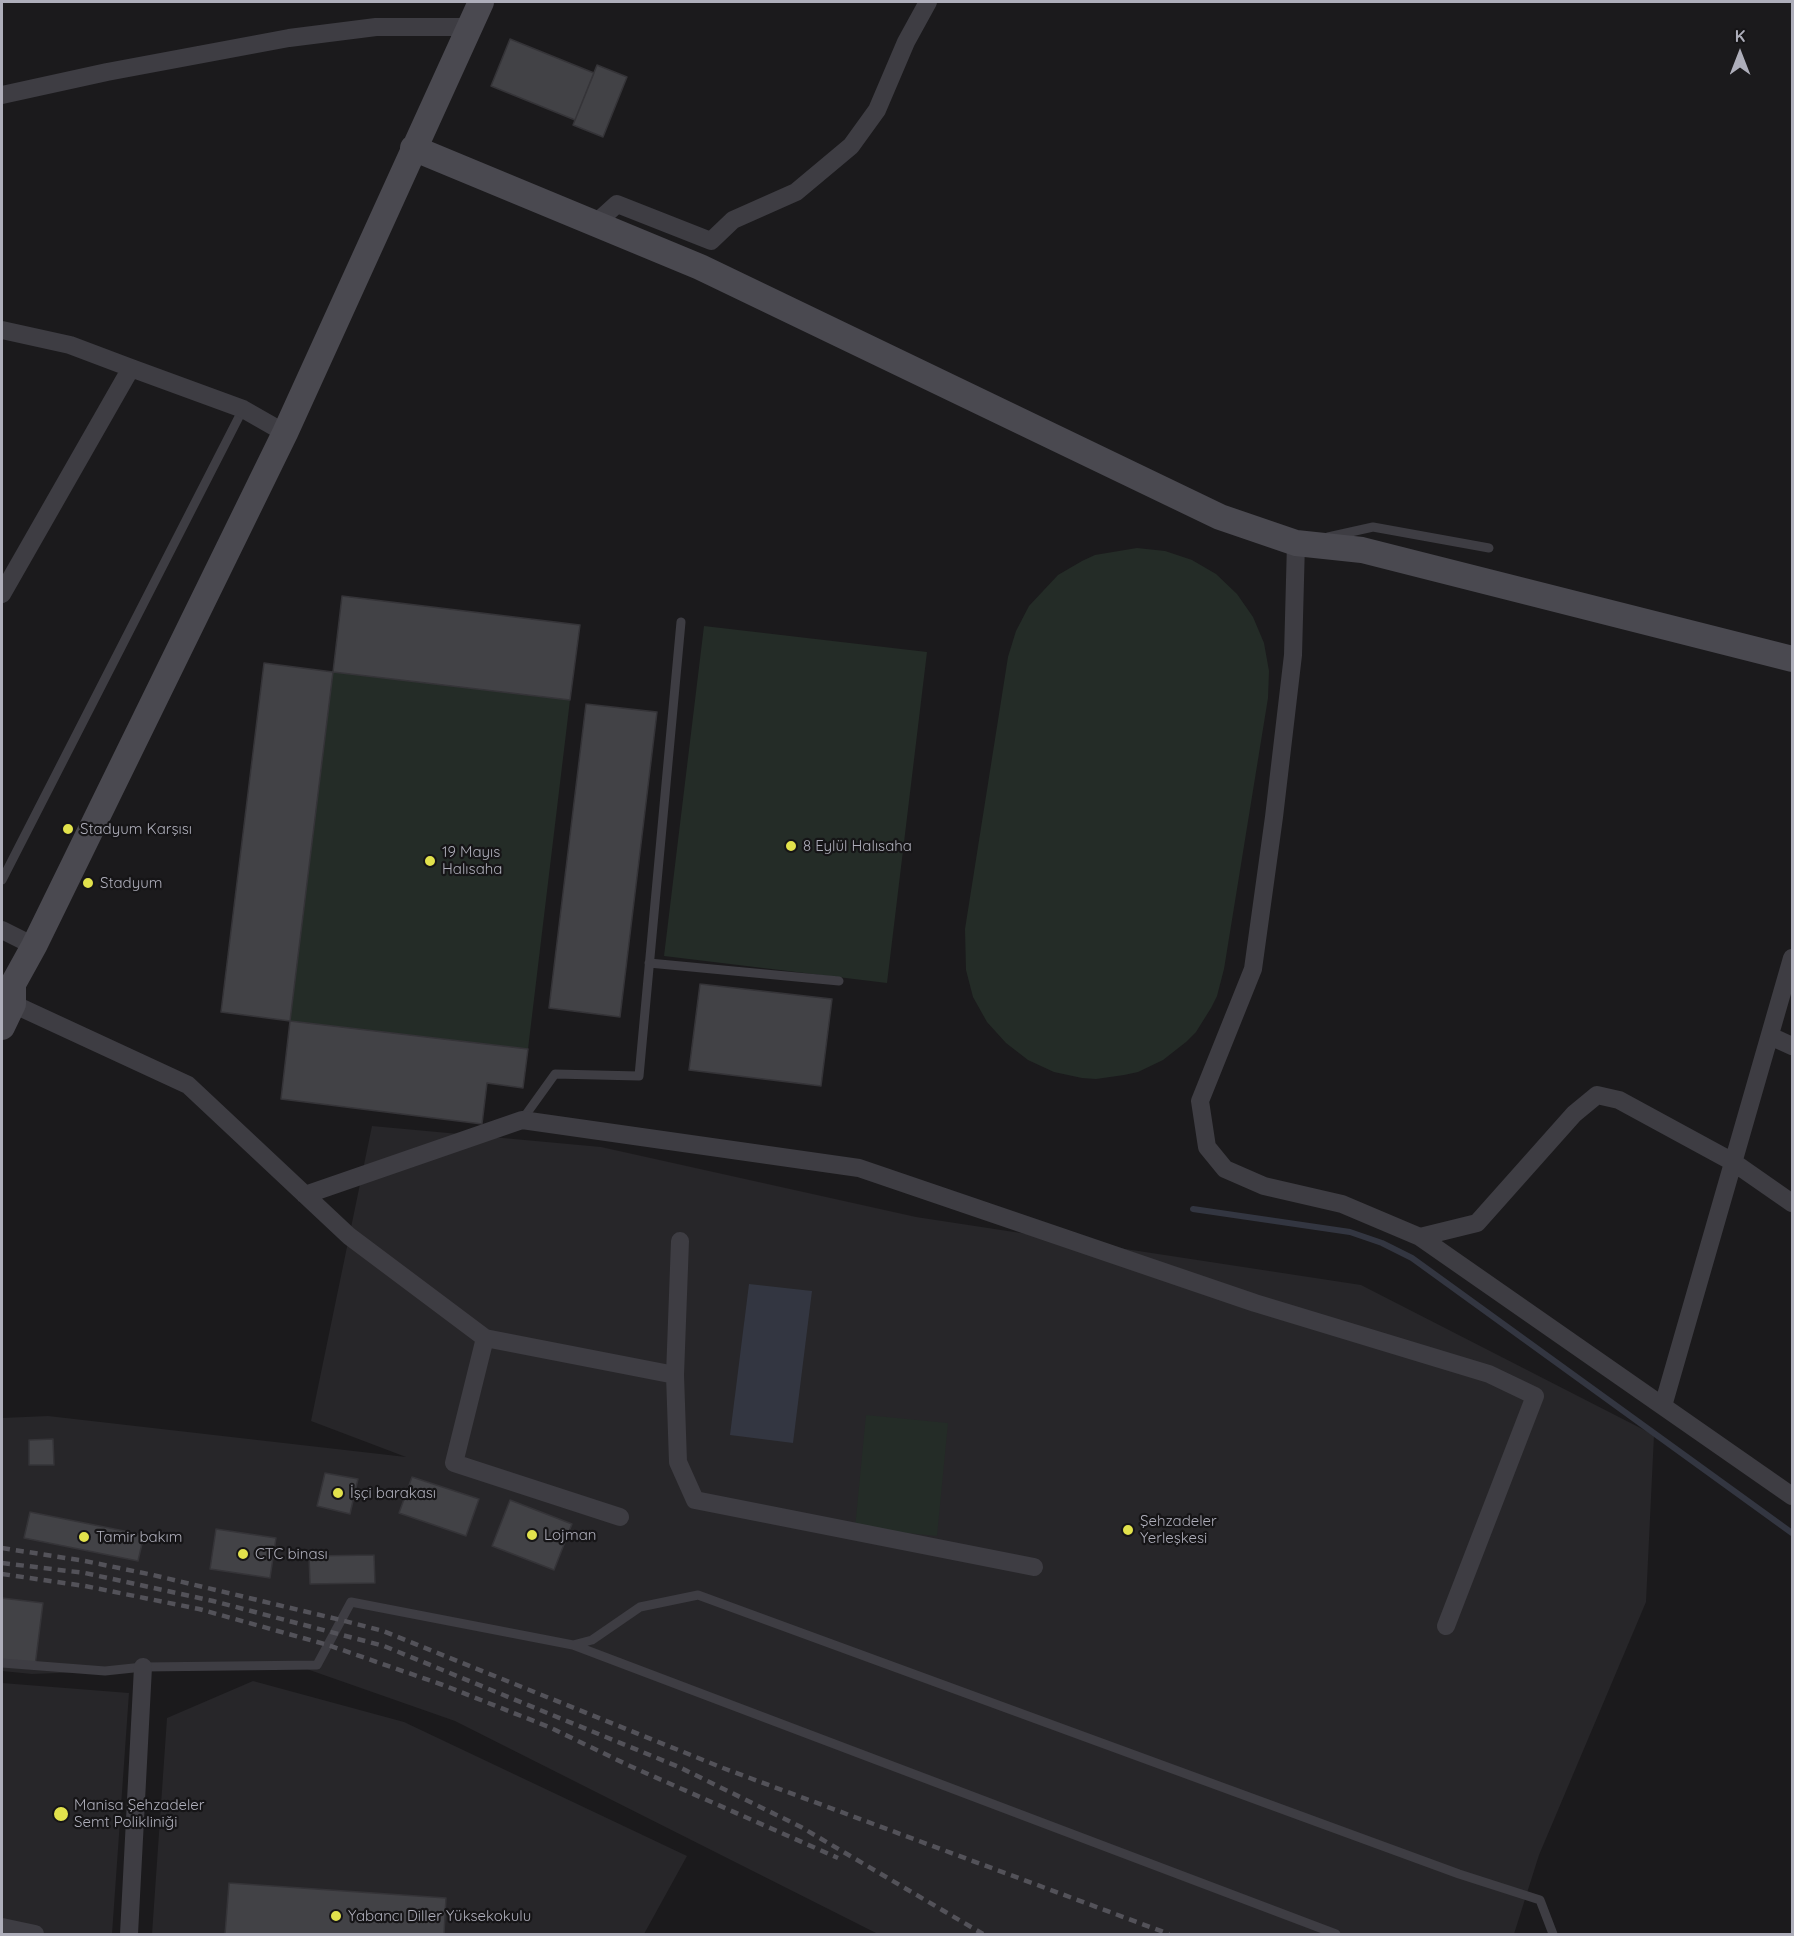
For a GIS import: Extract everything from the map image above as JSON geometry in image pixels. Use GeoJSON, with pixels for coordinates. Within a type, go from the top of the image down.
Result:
{"type":"FeatureCollection","features":[{"type":"Feature","properties":{"kind":"street"},"geometry":{"type":"LineString","coordinates":[[2,1027],[9,994],[285,433],[481,2]]}},
{"type":"Feature","properties":{"kind":"street"},"geometry":{"type":"LineString","coordinates":[[596,223],[617,204],[711,241],[733,220],[796,192],[851,146],[877,110],[906,42],[928,2]]}},
{"type":"Feature","properties":{"kind":"street"},"geometry":{"type":"LineString","coordinates":[[2,95],[107,72],[289,38],[376,27],[470,27]]}},
{"type":"Feature","properties":{"kind":"street"},"geometry":{"type":"LineString","coordinates":[[413,148],[700,267],[1220,517],[1296,543],[1362,550],[1792,659]]}},
{"type":"Feature","properties":{"kind":"street"},"geometry":{"type":"LineString","coordinates":[[2,330],[70,345],[243,409],[285,433]]}},
{"type":"Feature","properties":{"kind":"street"},"geometry":{"type":"LineString","coordinates":[[2,594],[131,368]]}},
{"type":"Feature","properties":{"kind":"street"},"geometry":{"type":"LineString","coordinates":[[1296,543],[1293,655],[1253,969],[1200,1101],[1207,1147],[1225,1169],[1264,1186],[1342,1204],[1420,1237],[1792,1496]]}},
{"type":"Feature","properties":{"kind":"street"},"geometry":{"type":"LineString","coordinates":[[2,930],[34,946]]}},
{"type":"Feature","properties":{"kind":"street"},"geometry":{"type":"LineString","coordinates":[[1663,1406],[1792,958]]}},
{"type":"Feature","properties":{"kind":"street"},"geometry":{"type":"LineString","coordinates":[[9,994],[188,1085],[349,1236],[484,1338],[675,1375]]}},
{"type":"Feature","properties":{"kind":"street"},"geometry":{"type":"LineString","coordinates":[[1770,1036],[1792,1046]]}},
{"type":"Feature","properties":{"kind":"street"},"geometry":{"type":"LineString","coordinates":[[1420,1237],[1477,1224],[1574,1114],[1598,1095],[1618,1100],[1733,1162],[1792,1203]]}},
{"type":"Feature","properties":{"kind":"street"},"geometry":{"type":"LineString","coordinates":[[305,1195],[522,1120],[859,1168],[1255,1303],[1489,1374],[1535,1396],[1446,1626]]}},
{"type":"Feature","properties":{"kind":"street"},"geometry":{"type":"LineString","coordinates":[[680,1241],[675,1375],[678,1462],[695,1500],[1034,1567]]}},
{"type":"Feature","properties":{"kind":"street"},"geometry":{"type":"LineString","coordinates":[[484,1338],[454,1463],[620,1517]]}},
{"type":"Feature","properties":{"kind":"street"},"geometry":{"type":"LineString","coordinates":[[129,1935],[143,1667]]}},
{"type":"Feature","properties":{"kind":"street"},"geometry":{"type":"LineString","coordinates":[[2,1927],[35,1935]]}},
{"type":"Feature","properties":{"kind":"lane"},"geometry":{"type":"LineString","coordinates":[[2,880],[243,409]]}},
{"type":"Feature","properties":{"kind":"lane"},"geometry":{"type":"LineString","coordinates":[[1296,543],[1373,527],[1489,548]]}},
{"type":"Feature","properties":{"kind":"lane"},"geometry":{"type":"LineString","coordinates":[[522,1120],[555,1074],[639,1076],[681,622]]}},
{"type":"Feature","properties":{"kind":"lane"},"geometry":{"type":"LineString","coordinates":[[649,963],[839,981]]}},
{"type":"Feature","properties":{"kind":"lane"},"geometry":{"type":"LineString","coordinates":[[573,1645],[592,1640],[640,1607],[698,1595],[1459,1874],[1540,1900],[1553,1935]]}},
{"type":"Feature","properties":{"kind":"lane"},"geometry":{"type":"LineString","coordinates":[[2,1663],[105,1671],[143,1667],[317,1665],[351,1602],[573,1645],[1336,1935]]}},
{"type":"Feature","properties":{"kind":"shaded area"},"geometry":{"type":"Polygon","coordinates":[[[1137,548],[1165,551],[1192,560],[1216,574],[1237,594],[1253,617],[1264,643],[1269,671],[1268,698],[1224,969],[1217,996],[1196,1032],[1163,1060],[1138,1072],[1096,1079],[1082,1078],[1054,1072],[1028,1060],[1006,1043],[987,1022],[973,997],[966,970],[965,929],[1008,657],[1016,631],[1029,606],[1058,575],[1095,555],[1137,548]]]}},
{"type":"Feature","properties":{"kind":"shaded area","name":"8 Eylül Halısaha"},"geometry":{"type":"Polygon","coordinates":[[[704,626],[927,652],[887,983],[664,956],[704,626]]]}},
{"type":"Feature","properties":{"kind":"shaded area","name":"19 Mayıs Halısaha"},"geometry":{"type":"Polygon","coordinates":[[[333,672],[570,700],[528,1049],[290,1021],[333,672]]]}},
{"type":"Feature","properties":{"kind":"shaded area","name":"Şehzadeler Yerleşkesi"},"geometry":{"type":"Polygon","coordinates":[[[372,1126],[601,1147],[916,1217],[1361,1285],[1654,1435],[1646,1602],[1539,1855],[1514,1934],[878,1934],[455,1721],[301,1667],[217,1667],[32,1674],[2,1671],[2,1418],[48,1416],[406,1457],[311,1421],[372,1126]]]}},
{"type":"Feature","properties":{"kind":"shaded area"},"geometry":{"type":"Polygon","coordinates":[[[749,1284],[812,1291],[793,1443],[730,1435],[749,1284]]]}},
{"type":"Feature","properties":{"kind":"shaded area"},"geometry":{"type":"Polygon","coordinates":[[[866,1415],[948,1423],[937,1536],[855,1528],[866,1415]]]}},
{"type":"Feature","properties":{"kind":"shaded area"},"geometry":{"type":"Polygon","coordinates":[[[253,1681],[404,1722],[687,1856],[644,1934],[152,1934],[167,1718],[253,1681]]]}},
{"type":"Feature","properties":{"kind":"shaded area","name":"Manisa Şehzadeler Semt Polikliniği"},"geometry":{"type":"Polygon","coordinates":[[[2,1683],[129,1693],[112,1934],[2,1934],[2,1683]]]}},
{"type":"Feature","properties":{"kind":"building"},"geometry":{"type":"Polygon","coordinates":[[[510,39],[594,73],[575,120],[491,86],[510,39]]]}},
{"type":"Feature","properties":{"kind":"building"},"geometry":{"type":"Polygon","coordinates":[[[597,65],[627,77],[603,137],[573,125],[597,65]]]}},
{"type":"Feature","properties":{"kind":"building"},"geometry":{"type":"Polygon","coordinates":[[[342,596],[580,625],[570,700],[333,672],[342,596]]]}},
{"type":"Feature","properties":{"kind":"building"},"geometry":{"type":"Polygon","coordinates":[[[264,663],[333,672],[290,1021],[221,1012],[264,663]]]}},
{"type":"Feature","properties":{"kind":"building"},"geometry":{"type":"Polygon","coordinates":[[[586,704],[657,712],[620,1017],[549,1008],[586,704]]]}},
{"type":"Feature","properties":{"kind":"building"},"geometry":{"type":"Polygon","coordinates":[[[700,984],[832,999],[821,1086],[689,1070],[700,984]]]}},
{"type":"Feature","properties":{"kind":"building"},"geometry":{"type":"Polygon","coordinates":[[[290,1021],[528,1049],[523,1088],[487,1083],[482,1124],[281,1099],[290,1021]]]}},
{"type":"Feature","properties":{"kind":"building"},"geometry":{"type":"Polygon","coordinates":[[[53,1439],[54,1465],[29,1465],[29,1440],[53,1439]]]}},
{"type":"Feature","properties":{"kind":"building","name":"İşçi barakası"},"geometry":{"type":"Polygon","coordinates":[[[325,1473],[358,1479],[350,1514],[317,1506],[325,1473]]]}},
{"type":"Feature","properties":{"kind":"building"},"geometry":{"type":"Polygon","coordinates":[[[412,1477],[479,1499],[466,1536],[399,1513],[412,1477]]]}},
{"type":"Feature","properties":{"kind":"building","name":"Lojman"},"geometry":{"type":"Polygon","coordinates":[[[510,1500],[572,1524],[554,1570],[492,1546],[510,1500]]]}},
{"type":"Feature","properties":{"kind":"building","name":"Tamir bakım"},"geometry":{"type":"Polygon","coordinates":[[[30,1512],[144,1535],[138,1561],[24,1538],[30,1512]]]}},
{"type":"Feature","properties":{"kind":"building","name":"CTC binası"},"geometry":{"type":"Polygon","coordinates":[[[216,1529],[276,1538],[270,1578],[210,1569],[216,1529]]]}},
{"type":"Feature","properties":{"kind":"building"},"geometry":{"type":"Polygon","coordinates":[[[374,1555],[375,1583],[310,1584],[309,1556],[374,1555]]]}},
{"type":"Feature","properties":{"kind":"building"},"geometry":{"type":"Polygon","coordinates":[[[2,1598],[43,1603],[35,1666],[2,1662],[2,1598]]]}},
{"type":"Feature","properties":{"kind":"building","name":"Yabancı Diller Yüksekokulu"},"geometry":{"type":"Polygon","coordinates":[[[229,1883],[446,1898],[444,1934],[225,1934],[229,1883]]]}},
{"type":"Feature","properties":{"kind":"waterway"},"geometry":{"type":"LineString","coordinates":[[1193,1209],[1350,1232],[1382,1243],[1412,1258],[1792,1533]]}},
{"type":"Feature","properties":{"kind":"railway"},"geometry":{"type":"LineString","coordinates":[[2,1548],[85,1561],[153,1575],[383,1631],[723,1768],[1169,1934]]}},
{"type":"Feature","properties":{"kind":"railway"},"geometry":{"type":"LineString","coordinates":[[2,1563],[85,1573],[213,1601],[384,1646],[679,1767],[801,1827],[983,1934]]}},
{"type":"Feature","properties":{"kind":"railway"},"geometry":{"type":"LineString","coordinates":[[2,1574],[85,1586],[199,1609],[328,1645],[443,1685],[549,1727],[630,1766],[838,1858]]}},
{"type":"Feature","properties":{"kind":"place","name":"Stadyum Karşısı"},"geometry":{"type":"Point","coordinates":[68,829]}},
{"type":"Feature","properties":{"kind":"place","name":"8 Eylül Halısaha"},"geometry":{"type":"Point","coordinates":[791,846]}},
{"type":"Feature","properties":{"kind":"place","name":"19 Mayıs Halısaha"},"geometry":{"type":"Point","coordinates":[430,861]}},
{"type":"Feature","properties":{"kind":"place","name":"Stadyum"},"geometry":{"type":"Point","coordinates":[88,883]}},
{"type":"Feature","properties":{"kind":"place","name":"İşçi barakası"},"geometry":{"type":"Point","coordinates":[338,1493]}},
{"type":"Feature","properties":{"kind":"place","name":"Şehzadeler Yerleşkesi"},"geometry":{"type":"Point","coordinates":[1128,1530]}},
{"type":"Feature","properties":{"kind":"place","name":"Lojman"},"geometry":{"type":"Point","coordinates":[532,1535]}},
{"type":"Feature","properties":{"kind":"place","name":"Tamir bakım"},"geometry":{"type":"Point","coordinates":[84,1537]}},
{"type":"Feature","properties":{"kind":"place","name":"CTC binası"},"geometry":{"type":"Point","coordinates":[243,1554]}},
{"type":"Feature","properties":{"kind":"place","name":"Manisa Şehzadeler Semt Polikliniği"},"geometry":{"type":"Point","coordinates":[61,1814]}},
{"type":"Feature","properties":{"kind":"place","name":"Yabancı Diller Yüksekokulu"},"geometry":{"type":"Point","coordinates":[336,1916]}}]}
